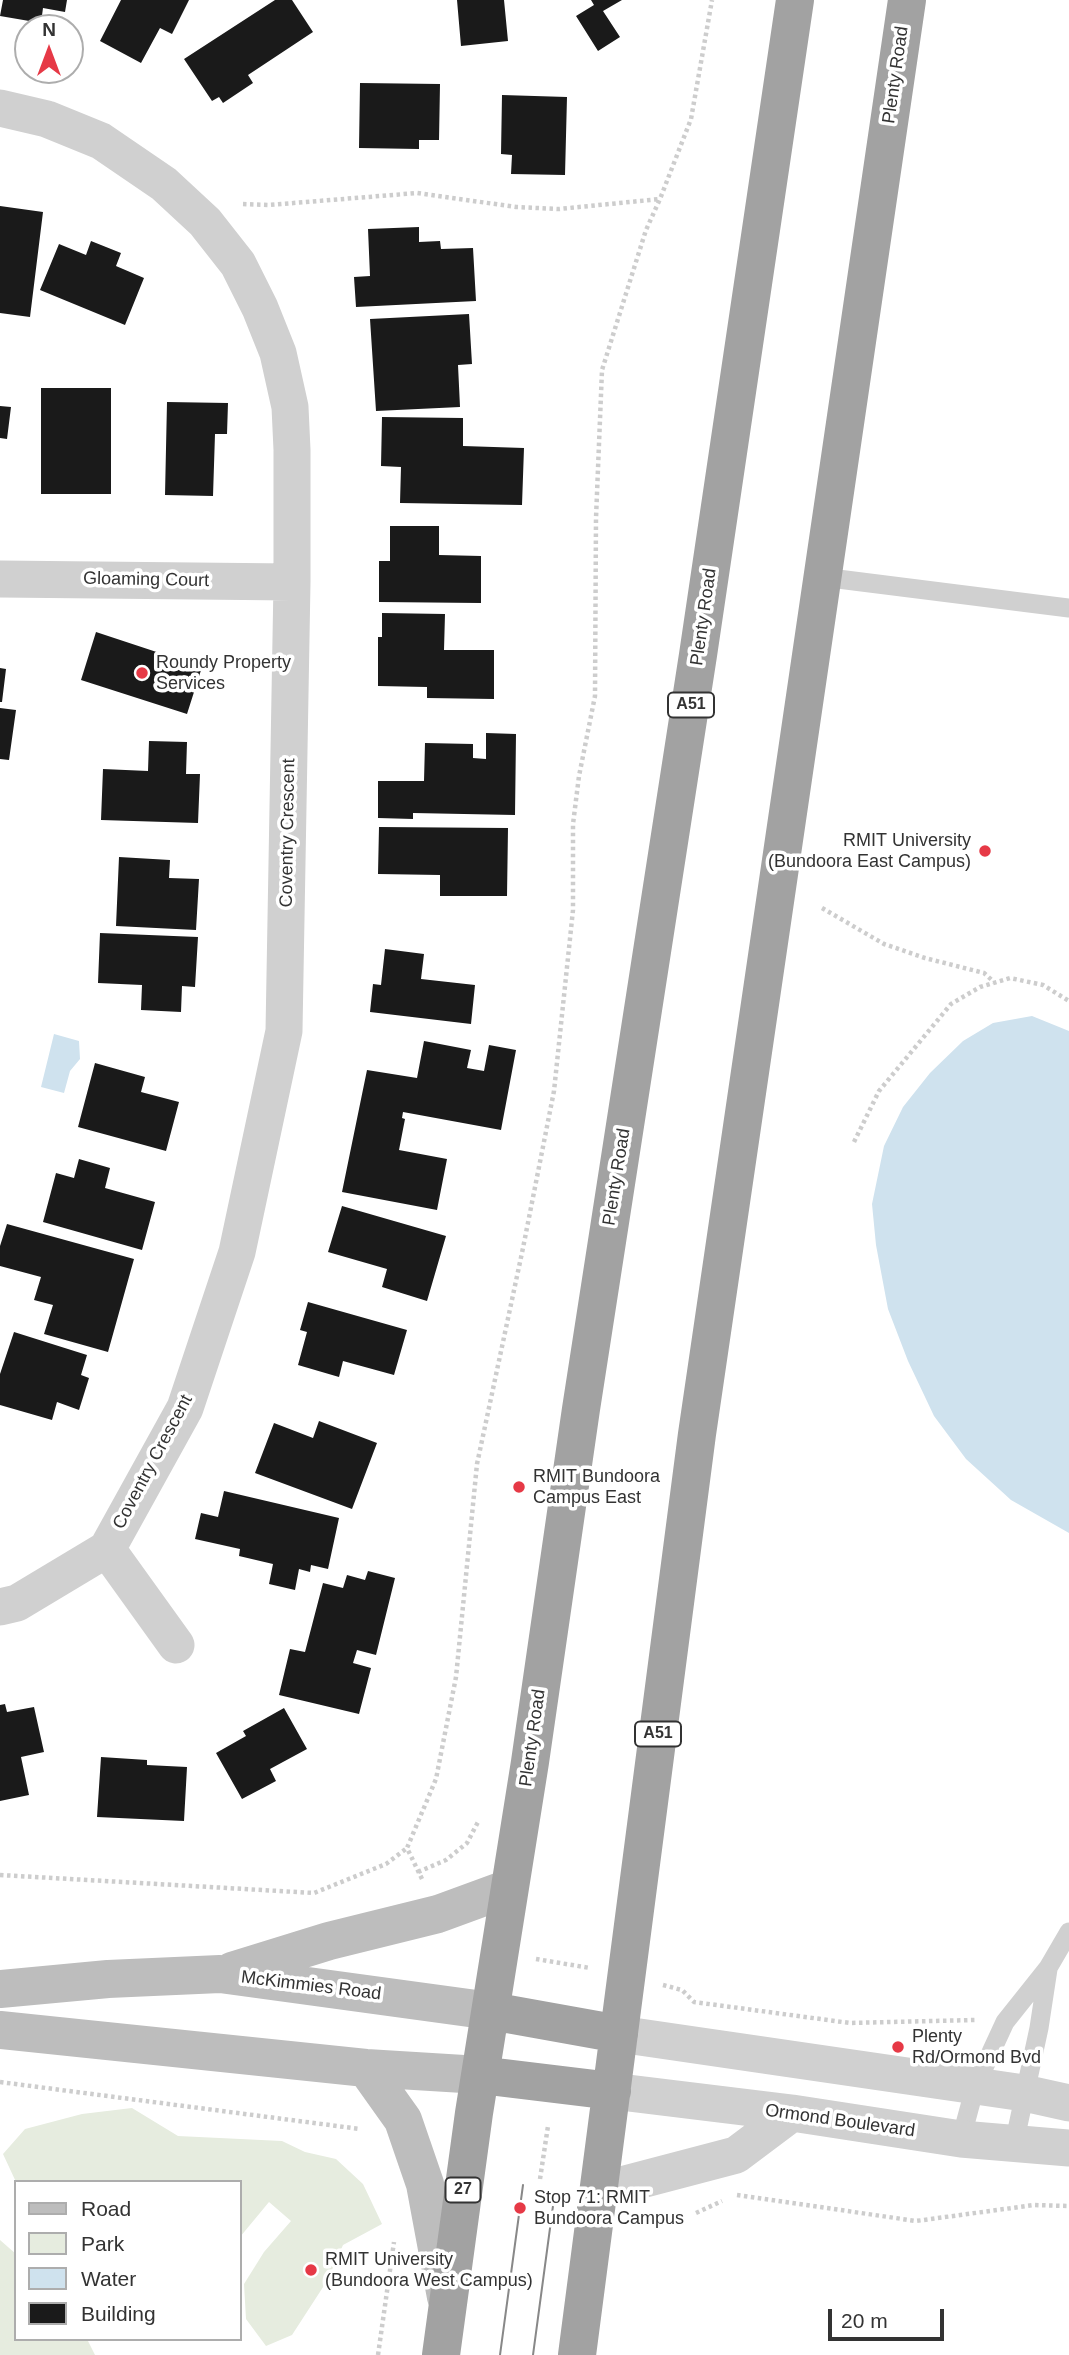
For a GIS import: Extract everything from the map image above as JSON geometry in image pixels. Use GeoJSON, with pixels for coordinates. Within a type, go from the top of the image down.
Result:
{"type":"FeatureCollection","features":[{"type":"Feature","properties":{"kind":"highway","name":"Plenty Road"},"geometry":{"type":"LineString","coordinates":[[441,2355],[480,2076],[700,641],[795,0]]}},
{"type":"Feature","properties":{"kind":"highway","name":"Plenty Road"},"geometry":{"type":"LineString","coordinates":[[577,2355],[697,1434],[907,0]]}},
{"type":"Feature","properties":{"kind":"highway","name":"McKimmies Road"},"geometry":{"type":"LineString","coordinates":[[491,2011],[619,2034]]}},
{"type":"Feature","properties":{"kind":"highway"},"geometry":{"type":"LineString","coordinates":[[480,2076],[612,2091]]}},
{"type":"Feature","properties":{"kind":"main road"},"geometry":{"type":"LineString","coordinates":[[220,1975],[329,1941],[438,1914],[509,1888]]}},
{"type":"Feature","properties":{"kind":"main road","name":"McKimmies Road"},"geometry":{"type":"LineString","coordinates":[[0,1989],[108,1979],[220,1975],[491,2011]]}},
{"type":"Feature","properties":{"kind":"main road"},"geometry":{"type":"LineString","coordinates":[[0,2030],[366,2068],[480,2076]]}},
{"type":"Feature","properties":{"kind":"main road"},"geometry":{"type":"LineString","coordinates":[[366,2068],[403,2120],[425,2184],[448,2305]]}},
{"type":"Feature","properties":{"kind":"street","name":"Coventry Crescent"},"geometry":{"type":"LineString","coordinates":[[0,108],[58,123],[101,141],[164,184],[205,222],[238,264],[261,308],[278,353],[290,407],[292,450],[284,1031],[237,1252],[185,1408],[107,1549],[17,1602],[0,1607]]}},
{"type":"Feature","properties":{"kind":"street","name":"Gloaming Court"},"geometry":{"type":"LineString","coordinates":[[0,579],[292,582]]}},
{"type":"Feature","properties":{"kind":"street"},"geometry":{"type":"LineString","coordinates":[[107,1549],[176,1645]]}},
{"type":"Feature","properties":{"kind":"street"},"geometry":{"type":"LineString","coordinates":[[619,2034],[1024,2093],[1069,2103]]}},
{"type":"Feature","properties":{"kind":"street","name":"Ormond Boulevard"},"geometry":{"type":"LineString","coordinates":[[612,2091],[792,2113],[961,2139],[1069,2148]]}},
{"type":"Feature","properties":{"kind":"street"},"geometry":{"type":"LineString","coordinates":[[599,2191],[736,2155],[792,2113]]}},
{"type":"Feature","properties":{"kind":"lane"},"geometry":{"type":"LineString","coordinates":[[822,578],[1069,608]]}},
{"type":"Feature","properties":{"kind":"lane"},"geometry":{"type":"LineString","coordinates":[[961,2139],[975,2087],[1005,2022],[1048,1968],[1069,1932]]}},
{"type":"Feature","properties":{"kind":"lane"},"geometry":{"type":"LineString","coordinates":[[1014,2144],[1039,2028],[1048,1968]]}},
{"type":"Feature","properties":{"kind":"path"},"geometry":{"type":"LineString","coordinates":[[0,1875],[314,1893],[386,1864],[407,1848],[436,1779],[456,1677],[477,1464],[554,1091],[573,910],[573,824],[579,776],[595,696],[596,518],[602,370],[646,230],[691,119],[712,0]]}},
{"type":"Feature","properties":{"kind":"path"},"geometry":{"type":"LineString","coordinates":[[243,204],[269,205],[417,193],[516,207],[559,209],[660,199]]}},
{"type":"Feature","properties":{"kind":"path"},"geometry":{"type":"LineString","coordinates":[[822,908],[884,944],[984,973],[995,983]]}},
{"type":"Feature","properties":{"kind":"path"},"geometry":{"type":"LineString","coordinates":[[854,1142],[879,1091],[951,1004],[980,987],[1010,978],[1043,985],[1069,1002]]}},
{"type":"Feature","properties":{"kind":"path"},"geometry":{"type":"LineString","coordinates":[[407,1848],[438,1914]]}},
{"type":"Feature","properties":{"kind":"path"},"geometry":{"type":"LineString","coordinates":[[499,1952],[626,1975],[682,1990],[694,2002],[850,2023],[977,2020],[1005,2022]]}},
{"type":"Feature","properties":{"kind":"path"},"geometry":{"type":"LineString","coordinates":[[0,2082],[364,2129]]}},
{"type":"Feature","properties":{"kind":"path"},"geometry":{"type":"LineString","coordinates":[[540,2179],[548,2126]]}},
{"type":"Feature","properties":{"kind":"path"},"geometry":{"type":"LineString","coordinates":[[734,2195],[916,2221],[1034,2205],[1069,2206]]}},
{"type":"Feature","properties":{"kind":"path"},"geometry":{"type":"LineString","coordinates":[[696,2213],[725,2199]]}},
{"type":"Feature","properties":{"kind":"green space"},"geometry":{"type":"Polygon","coordinates":[[[132,2108],[178,2136],[282,2141],[305,2152],[336,2159],[363,2184],[382,2224],[343,2245],[327,2281],[292,2335],[266,2346],[246,2319],[244,2284],[264,2252],[291,2221],[269,2202],[242,2235],[242,2180],[15,2180],[3,2154],[25,2129],[82,2114],[132,2108]]]}},
{"type":"Feature","properties":{"kind":"green space"},"geometry":{"type":"Polygon","coordinates":[[[0,2240],[14,2252],[14,2341],[88,2341],[95,2355],[0,2355],[0,2240]]]}},
{"type":"Feature","properties":{"kind":"water"},"geometry":{"type":"Polygon","coordinates":[[[1032,1016],[1069,1031],[1069,1533],[1011,1500],[966,1459],[934,1416],[908,1361],[888,1309],[876,1245],[872,1204],[884,1146],[903,1107],[930,1073],[963,1041],[993,1023],[1032,1016]]]}},
{"type":"Feature","properties":{"kind":"water"},"geometry":{"type":"Polygon","coordinates":[[[54,1034],[79,1041],[80,1059],[70,1071],[64,1093],[41,1087],[54,1034]]]}},
{"type":"Feature","properties":{"kind":"building"},"geometry":{"type":"Polygon","coordinates":[[[3,0],[67,0],[65,12],[43,8],[42,14],[14,14],[14,18],[0,16],[3,0]]]}},
{"type":"Feature","properties":{"kind":"building"},"geometry":{"type":"Polygon","coordinates":[[[121,0],[189,0],[172,34],[160,28],[141,63],[100,41],[121,0]]]}},
{"type":"Feature","properties":{"kind":"building"},"geometry":{"type":"Polygon","coordinates":[[[275,0],[292,0],[313,32],[248,75],[253,83],[223,103],[219,97],[212,101],[184,59],[275,0]]]}},
{"type":"Feature","properties":{"kind":"building"},"geometry":{"type":"Polygon","coordinates":[[[457,0],[504,0],[508,41],[461,46],[457,0]]]}},
{"type":"Feature","properties":{"kind":"building"},"geometry":{"type":"Polygon","coordinates":[[[591,0],[622,0],[603,11],[620,37],[598,51],[576,16],[594,5],[591,0]]]}},
{"type":"Feature","properties":{"kind":"building"},"geometry":{"type":"Polygon","coordinates":[[[360,83],[440,84],[439,140],[419,140],[419,149],[359,148],[360,83]]]}},
{"type":"Feature","properties":{"kind":"building"},"geometry":{"type":"Polygon","coordinates":[[[502,95],[567,97],[565,175],[511,174],[512,155],[501,154],[502,95]]]}},
{"type":"Feature","properties":{"kind":"building"},"geometry":{"type":"Polygon","coordinates":[[[0,206],[43,212],[30,317],[0,313],[0,206]]]}},
{"type":"Feature","properties":{"kind":"building"},"geometry":{"type":"Polygon","coordinates":[[[419,227],[419,242],[440,241],[441,249],[473,248],[476,301],[356,307],[354,277],[370,276],[368,229],[419,227]]]}},
{"type":"Feature","properties":{"kind":"building"},"geometry":{"type":"Polygon","coordinates":[[[91,241],[121,253],[116,266],[144,278],[125,325],[40,290],[59,244],[86,255],[91,241]]]}},
{"type":"Feature","properties":{"kind":"building"},"geometry":{"type":"Polygon","coordinates":[[[469,314],[472,364],[458,365],[460,407],[376,411],[370,319],[469,314]]]}},
{"type":"Feature","properties":{"kind":"building"},"geometry":{"type":"Polygon","coordinates":[[[41,388],[111,388],[111,494],[41,494],[41,388]]]}},
{"type":"Feature","properties":{"kind":"building"},"geometry":{"type":"Polygon","coordinates":[[[167,402],[228,403],[227,434],[215,434],[213,496],[165,495],[167,402]]]}},
{"type":"Feature","properties":{"kind":"building"},"geometry":{"type":"Polygon","coordinates":[[[0,406],[11,407],[7,439],[0,438],[0,406]]]}},
{"type":"Feature","properties":{"kind":"building"},"geometry":{"type":"Polygon","coordinates":[[[382,417],[463,418],[463,446],[524,448],[522,505],[400,503],[401,467],[381,466],[382,417]]]}},
{"type":"Feature","properties":{"kind":"building"},"geometry":{"type":"Polygon","coordinates":[[[390,526],[439,526],[439,555],[481,556],[481,603],[379,602],[379,561],[390,561],[390,526]]]}},
{"type":"Feature","properties":{"kind":"building"},"geometry":{"type":"Polygon","coordinates":[[[382,613],[445,614],[444,650],[494,650],[494,699],[427,698],[427,687],[378,686],[378,637],[382,637],[382,613]]]}},
{"type":"Feature","properties":{"kind":"building","name":"Roundy Property Services"},"geometry":{"type":"Polygon","coordinates":[[[96,632],[202,667],[187,714],[81,680],[96,632]]]}},
{"type":"Feature","properties":{"kind":"building"},"geometry":{"type":"Polygon","coordinates":[[[0,668],[6,669],[2,702],[0,702],[0,668]]]}},
{"type":"Feature","properties":{"kind":"building"},"geometry":{"type":"Polygon","coordinates":[[[0,708],[16,710],[9,760],[0,759],[0,708]]]}},
{"type":"Feature","properties":{"kind":"building"},"geometry":{"type":"Polygon","coordinates":[[[486,733],[516,734],[515,815],[413,813],[413,819],[378,818],[378,781],[424,781],[425,743],[473,744],[473,758],[486,759],[486,733]]]}},
{"type":"Feature","properties":{"kind":"building"},"geometry":{"type":"Polygon","coordinates":[[[149,741],[187,742],[186,774],[200,774],[198,823],[101,820],[103,769],[148,771],[149,741]]]}},
{"type":"Feature","properties":{"kind":"building"},"geometry":{"type":"Polygon","coordinates":[[[379,827],[508,828],[507,896],[440,896],[440,875],[378,874],[379,827]]]}},
{"type":"Feature","properties":{"kind":"building"},"geometry":{"type":"Polygon","coordinates":[[[119,857],[170,860],[169,878],[199,879],[196,930],[116,926],[119,857]]]}},
{"type":"Feature","properties":{"kind":"building"},"geometry":{"type":"Polygon","coordinates":[[[100,933],[198,937],[195,987],[182,986],[181,1012],[141,1010],[142,985],[98,983],[100,933]]]}},
{"type":"Feature","properties":{"kind":"building"},"geometry":{"type":"Polygon","coordinates":[[[385,949],[424,954],[421,979],[475,985],[471,1024],[370,1012],[373,984],[381,985],[385,949]]]}},
{"type":"Feature","properties":{"kind":"building"},"geometry":{"type":"Polygon","coordinates":[[[424,1041],[471,1050],[467,1068],[484,1071],[489,1045],[516,1050],[501,1130],[403,1112],[402,1118],[405,1119],[399,1150],[447,1159],[437,1210],[342,1192],[367,1070],[417,1078],[424,1041]]]}},
{"type":"Feature","properties":{"kind":"building"},"geometry":{"type":"Polygon","coordinates":[[[95,1063],[145,1077],[141,1092],[179,1102],[166,1151],[78,1127],[95,1063]]]}},
{"type":"Feature","properties":{"kind":"building"},"geometry":{"type":"Polygon","coordinates":[[[79,1159],[110,1168],[105,1188],[155,1202],[142,1250],[43,1222],[56,1173],[74,1178],[79,1159]]]}},
{"type":"Feature","properties":{"kind":"building"},"geometry":{"type":"Polygon","coordinates":[[[342,1206],[446,1236],[427,1301],[382,1287],[387,1269],[328,1252],[342,1206]]]}},
{"type":"Feature","properties":{"kind":"building"},"geometry":{"type":"Polygon","coordinates":[[[7,1224],[134,1259],[108,1352],[44,1334],[53,1305],[34,1300],[41,1277],[0,1266],[0,1246],[7,1224]]]}},
{"type":"Feature","properties":{"kind":"building"},"geometry":{"type":"Polygon","coordinates":[[[308,1302],[407,1330],[394,1375],[343,1361],[339,1377],[298,1365],[307,1332],[300,1330],[308,1302]]]}},
{"type":"Feature","properties":{"kind":"building"},"geometry":{"type":"Polygon","coordinates":[[[14,1332],[87,1355],[81,1375],[89,1378],[79,1410],[57,1402],[52,1420],[0,1405],[0,1374],[14,1332]]]}},
{"type":"Feature","properties":{"kind":"building"},"geometry":{"type":"Polygon","coordinates":[[[319,1421],[377,1443],[352,1509],[255,1473],[274,1423],[313,1438],[319,1421]]]}},
{"type":"Feature","properties":{"kind":"building"},"geometry":{"type":"Polygon","coordinates":[[[224,1491],[339,1518],[328,1569],[311,1565],[310,1572],[299,1569],[295,1590],[269,1584],[273,1564],[239,1556],[240,1549],[195,1539],[201,1513],[218,1517],[224,1491]]]}},
{"type":"Feature","properties":{"kind":"building"},"geometry":{"type":"Polygon","coordinates":[[[368,1571],[395,1578],[376,1655],[357,1650],[353,1663],[371,1668],[359,1714],[279,1695],[290,1649],[305,1652],[323,1583],[343,1588],[347,1575],[365,1580],[368,1571]]]}},
{"type":"Feature","properties":{"kind":"building"},"geometry":{"type":"Polygon","coordinates":[[[5,1704],[7,1712],[34,1707],[44,1752],[21,1757],[29,1795],[0,1801],[0,1705],[5,1704]]]}},
{"type":"Feature","properties":{"kind":"building"},"geometry":{"type":"Polygon","coordinates":[[[284,1708],[307,1749],[270,1769],[276,1781],[242,1799],[216,1753],[246,1736],[243,1731],[284,1708]]]}},
{"type":"Feature","properties":{"kind":"building"},"geometry":{"type":"Polygon","coordinates":[[[101,1757],[147,1760],[147,1765],[187,1767],[184,1821],[97,1817],[101,1757]]]}},
{"type":"Feature","properties":{"kind":"tram line"},"geometry":{"type":"LineString","coordinates":[[500,2355],[523,2185]]}},
{"type":"Feature","properties":{"kind":"tram line"},"geometry":{"type":"LineString","coordinates":[[533,2355],[555,2191]]}},
{"type":"Feature","properties":{"kind":"place","name":"Roundy Property Services"},"geometry":{"type":"Point","coordinates":[142,673]}},
{"type":"Feature","properties":{"kind":"place","name":"RMIT University (Bundoora East Campus)"},"geometry":{"type":"Point","coordinates":[985,851]}},
{"type":"Feature","properties":{"kind":"place","name":"RMIT Bundoora Campus East"},"geometry":{"type":"Point","coordinates":[519,1487]}},
{"type":"Feature","properties":{"kind":"place","name":"Plenty Rd/Ormond Bvd"},"geometry":{"type":"Point","coordinates":[898,2047]}},
{"type":"Feature","properties":{"kind":"place","name":"Stop 71: RMIT Bundoora Campus"},"geometry":{"type":"Point","coordinates":[520,2208]}},
{"type":"Feature","properties":{"kind":"place","name":"RMIT University (Bundoora West Campus)"},"geometry":{"type":"Point","coordinates":[311,2270]}}]}
